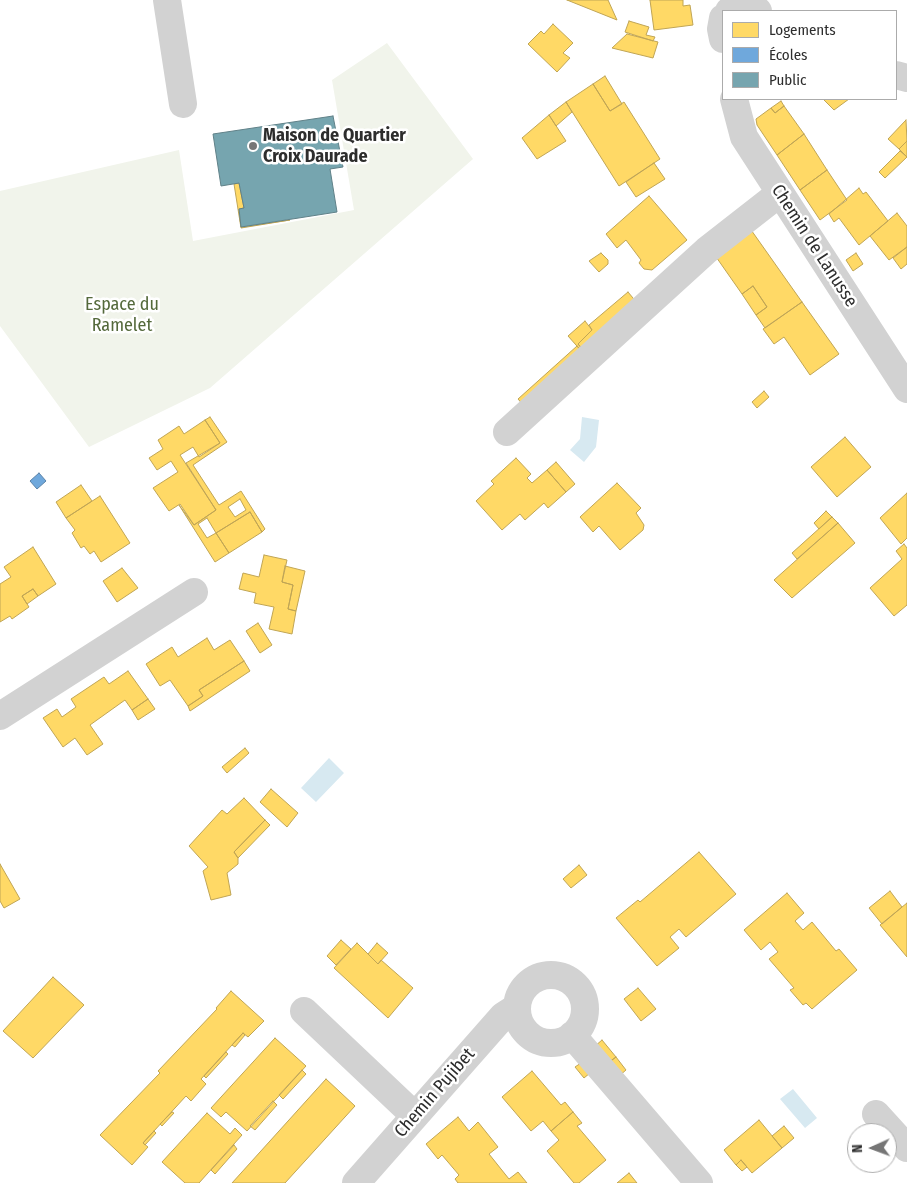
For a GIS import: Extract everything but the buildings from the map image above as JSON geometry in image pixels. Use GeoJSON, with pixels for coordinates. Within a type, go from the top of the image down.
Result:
{"type":"FeatureCollection","features":[{"type":"Feature","properties":{"kind":"street"},"geometry":{"type":"LineString","coordinates":[[167,0],[182,104]]}},
{"type":"Feature","properties":{"kind":"street"},"geometry":{"type":"LineString","coordinates":[[728,10],[744,6],[755,10]]}},
{"type":"Feature","properties":{"kind":"street","name":"Chemin de Lanusse"},"geometry":{"type":"LineString","coordinates":[[734,100],[744,137],[907,389]]}},
{"type":"Feature","properties":{"kind":"street"},"geometry":{"type":"LineString","coordinates":[[507,432],[707,250],[780,192]]}},
{"type":"Feature","properties":{"kind":"street"},"geometry":{"type":"LineString","coordinates":[[0,716],[194,592]]}},
{"type":"Feature","properties":{"kind":"street","name":"Chemin Pujibet"},"geometry":{"type":"LineString","coordinates":[[356,1183],[503,1016],[517,1007],[520,996],[534,980],[544,975],[566,978],[582,994],[585,1005],[584,1016],[580,1027],[572,1035]]}},
{"type":"Feature","properties":{"kind":"street"},"geometry":{"type":"LineString","coordinates":[[517,1007],[523,1028],[531,1036],[552,1043],[562,1041],[572,1035],[699,1183]]}},
{"type":"Feature","properties":{"kind":"street"},"geometry":{"type":"LineString","coordinates":[[304,1011],[415,1116]]}},
{"type":"Feature","properties":{"kind":"street"},"geometry":{"type":"LineString","coordinates":[[876,1114],[907,1148]]}},
{"type":"Feature","properties":{"kind":"green space","name":"Espace du Ramelet"},"geometry":{"type":"Polygon","coordinates":[[[387,43],[473,159],[210,388],[89,447],[0,326],[0,191],[179,150],[193,241],[354,210],[332,80],[387,43]]]}},
{"type":"Feature","properties":{"kind":"shaded area"},"geometry":{"type":"Polygon","coordinates":[[[582,417],[599,420],[596,447],[584,462],[570,450],[580,439],[582,417]]]}},
{"type":"Feature","properties":{"kind":"shaded area"},"geometry":{"type":"Polygon","coordinates":[[[329,758],[344,773],[316,802],[301,788],[329,758]]]}},
{"type":"Feature","properties":{"kind":"shaded area"},"geometry":{"type":"Polygon","coordinates":[[[793,1089],[817,1118],[805,1128],[780,1099],[793,1089]]]}},
{"type":"Feature","properties":{"kind":"place","name":"Maison de Quartier Croix Daurade"},"geometry":{"type":"Point","coordinates":[253,146]}}]}
